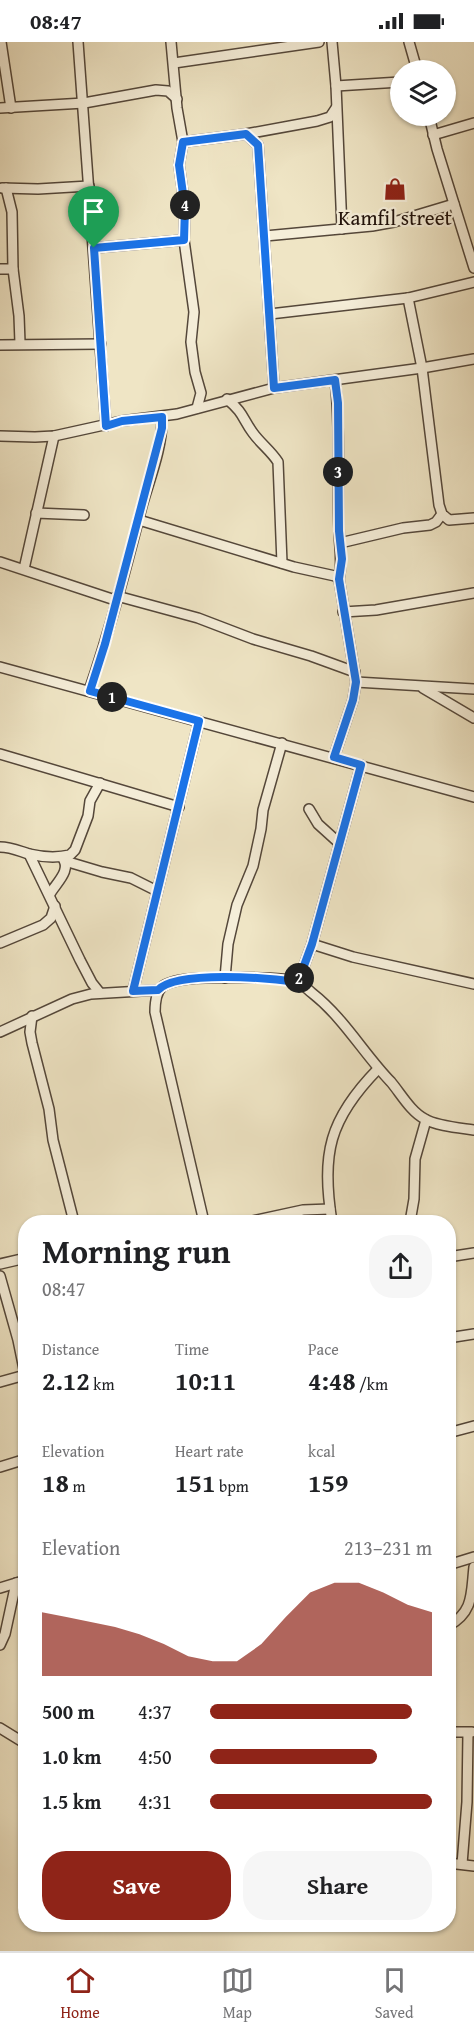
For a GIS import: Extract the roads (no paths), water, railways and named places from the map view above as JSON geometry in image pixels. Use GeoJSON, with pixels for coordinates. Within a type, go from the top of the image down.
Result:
{"type":"FeatureCollection","features":[{"type":"Feature","properties":{"kind":"street"},"geometry":{"type":"LineString","coordinates":[[1,42],[11,108]]}},
{"type":"Feature","properties":{"kind":"street"},"geometry":{"type":"LineString","coordinates":[[78,42],[106,426]]}},
{"type":"Feature","properties":{"kind":"street"},"geometry":{"type":"LineString","coordinates":[[171,42],[183,142],[179,165],[185,208],[184,240],[194,312],[192,355],[201,393],[197,408]]}},
{"type":"Feature","properties":{"kind":"street"},"geometry":{"type":"LineString","coordinates":[[174,63],[252,47],[320,42]]}},
{"type":"Feature","properties":{"kind":"street"},"geometry":{"type":"LineString","coordinates":[[332,42],[342,229]]}},
{"type":"Feature","properties":{"kind":"street"},"geometry":{"type":"LineString","coordinates":[[410,42],[414,60]]}},
{"type":"Feature","properties":{"kind":"street"},"geometry":{"type":"LineString","coordinates":[[0,108],[84,103],[162,90],[171,86],[174,79]]}},
{"type":"Feature","properties":{"kind":"street"},"geometry":{"type":"LineString","coordinates":[[336,86],[390,83]]}},
{"type":"Feature","properties":{"kind":"street"},"geometry":{"type":"LineString","coordinates":[[162,90],[168,91],[177,99]]}},
{"type":"Feature","properties":{"kind":"street"},"geometry":{"type":"LineString","coordinates":[[327,119],[336,108]]}},
{"type":"Feature","properties":{"kind":"street"},"geometry":{"type":"LineString","coordinates":[[183,142],[246,134],[327,119],[333,120],[338,126]]}},
{"type":"Feature","properties":{"kind":"street"},"geometry":{"type":"LineString","coordinates":[[434,135],[474,123]]}},
{"type":"Feature","properties":{"kind":"street"},"geometry":{"type":"LineString","coordinates":[[432,126],[474,268]]}},
{"type":"Feature","properties":{"kind":"street"},"geometry":{"type":"LineString","coordinates":[[268,130],[261,137],[258,145],[274,388]]}},
{"type":"Feature","properties":{"kind":"street"},"geometry":{"type":"LineString","coordinates":[[246,134],[258,145]]}},
{"type":"Feature","properties":{"kind":"street"},"geometry":{"type":"LineString","coordinates":[[20,344],[20,316],[13,269],[12,212],[3,188],[38,189],[88,186]]}},
{"type":"Feature","properties":{"kind":"street"},"geometry":{"type":"LineString","coordinates":[[265,236],[394,222],[454,204]]}},
{"type":"Feature","properties":{"kind":"street"},"geometry":{"type":"LineString","coordinates":[[94,248],[184,240]]}},
{"type":"Feature","properties":{"kind":"street"},"geometry":{"type":"LineString","coordinates":[[0,269],[13,269]]}},
{"type":"Feature","properties":{"kind":"street"},"geometry":{"type":"LineString","coordinates":[[270,314],[408,298],[474,282]]}},
{"type":"Feature","properties":{"kind":"street"},"geometry":{"type":"LineString","coordinates":[[408,298],[422,368],[439,505],[442,514],[449,520],[473,519]]}},
{"type":"Feature","properties":{"kind":"street"},"geometry":{"type":"LineString","coordinates":[[0,345],[100,344]]}},
{"type":"Feature","properties":{"kind":"street"},"geometry":{"type":"LineString","coordinates":[[0,436],[54,436],[122,421],[162,417],[274,388],[474,359]]}},
{"type":"Feature","properties":{"kind":"street"},"geometry":{"type":"LineString","coordinates":[[334,757],[350,709],[356,677],[339,579],[342,559],[338,403],[335,380]]}},
{"type":"Feature","properties":{"kind":"street"},"geometry":{"type":"LineString","coordinates":[[227,399],[243,414],[254,435],[271,451],[278,462],[282,564]]}},
{"type":"Feature","properties":{"kind":"street"},"geometry":{"type":"LineString","coordinates":[[90,691],[139,520],[162,428],[162,417]]}},
{"type":"Feature","properties":{"kind":"street"},"geometry":{"type":"LineString","coordinates":[[24,569],[54,436]]}},
{"type":"Feature","properties":{"kind":"street"},"geometry":{"type":"LineString","coordinates":[[36,513],[84,514]]}},
{"type":"Feature","properties":{"kind":"street"},"geometry":{"type":"LineString","coordinates":[[340,543],[403,528],[430,525],[436,522],[442,514]]}},
{"type":"Feature","properties":{"kind":"street"},"geometry":{"type":"LineString","coordinates":[[139,520],[339,579]]}},
{"type":"Feature","properties":{"kind":"street"},"geometry":{"type":"LineString","coordinates":[[0,562],[116,598],[198,618],[253,639],[311,656],[356,677],[418,686],[474,689]]}},
{"type":"Feature","properties":{"kind":"street"},"geometry":{"type":"LineString","coordinates":[[343,612],[376,610],[474,593]]}},
{"type":"Feature","properties":{"kind":"street"},"geometry":{"type":"LineString","coordinates":[[0,667],[474,797]]}},
{"type":"Feature","properties":{"kind":"street"},"geometry":{"type":"LineString","coordinates":[[418,686],[474,718]]}},
{"type":"Feature","properties":{"kind":"street"},"geometry":{"type":"LineString","coordinates":[[133,991],[199,721]]}},
{"type":"Feature","properties":{"kind":"street"},"geometry":{"type":"LineString","coordinates":[[225,978],[228,944],[237,905],[253,866],[263,810],[282,743]]}},
{"type":"Feature","properties":{"kind":"street"},"geometry":{"type":"LineString","coordinates":[[0,754],[179,807]]}},
{"type":"Feature","properties":{"kind":"street"},"geometry":{"type":"LineString","coordinates":[[298,982],[312,944],[361,765]]}},
{"type":"Feature","properties":{"kind":"street"},"geometry":{"type":"LineString","coordinates":[[63,859],[75,850],[85,826],[90,801],[100,783]]}},
{"type":"Feature","properties":{"kind":"street"},"geometry":{"type":"LineString","coordinates":[[309,808],[318,824],[339,843]]}},
{"type":"Feature","properties":{"kind":"street"},"geometry":{"type":"LineString","coordinates":[[0,847],[16,848],[29,854],[63,859],[102,872],[131,878],[157,891]]}},
{"type":"Feature","properties":{"kind":"street"},"geometry":{"type":"LineString","coordinates":[[29,854],[92,983],[100,993]]}},
{"type":"Feature","properties":{"kind":"street"},"geometry":{"type":"LineString","coordinates":[[50,894],[60,882],[66,866],[63,859]]}},
{"type":"Feature","properties":{"kind":"street"},"geometry":{"type":"LineString","coordinates":[[0,943],[43,925],[51,918],[55,906]]}},
{"type":"Feature","properties":{"kind":"street"},"geometry":{"type":"LineString","coordinates":[[43,925],[55,925],[66,930]]}},
{"type":"Feature","properties":{"kind":"street"},"geometry":{"type":"LineString","coordinates":[[312,944],[353,957],[474,984]]}},
{"type":"Feature","properties":{"kind":"street"},"geometry":{"type":"LineString","coordinates":[[202,1215],[155,1012],[158,990],[163,985],[174,981],[190,978],[225,978],[298,982],[341,1018],[378,1068],[417,1113],[426,1120],[474,1130]]}},
{"type":"Feature","properties":{"kind":"street"},"geometry":{"type":"LineString","coordinates":[[0,1032],[72,999],[100,993],[158,990]]}},
{"type":"Feature","properties":{"kind":"street"},"geometry":{"type":"LineString","coordinates":[[32,1016],[30,1032],[32,1042],[72,1215]]}},
{"type":"Feature","properties":{"kind":"street"},"geometry":{"type":"LineString","coordinates":[[10,1027],[18,1029],[32,1042]]}},
{"type":"Feature","properties":{"kind":"street"},"geometry":{"type":"LineString","coordinates":[[331,1215],[328,1171],[332,1138],[339,1118],[352,1098],[378,1068]]}},
{"type":"Feature","properties":{"kind":"street"},"geometry":{"type":"LineString","coordinates":[[411,1215],[415,1185],[415,1159],[426,1120]]}},
{"type":"Feature","properties":{"kind":"street"},"geometry":{"type":"LineString","coordinates":[[280,1215],[303,1210],[330,1209]]}},
{"type":"Feature","properties":{"kind":"street"},"geometry":{"type":"LineString","coordinates":[[456,1256],[474,1253]]}},
{"type":"Feature","properties":{"kind":"street"},"geometry":{"type":"LineString","coordinates":[[0,1264],[18,1260]]}},
{"type":"Feature","properties":{"kind":"street"},"geometry":{"type":"LineString","coordinates":[[1,1283],[18,1340]]}},
{"type":"Feature","properties":{"kind":"street"},"geometry":{"type":"LineString","coordinates":[[456,1337],[474,1334]]}},
{"type":"Feature","properties":{"kind":"street"},"geometry":{"type":"LineString","coordinates":[[0,1382],[18,1378]]}},
{"type":"Feature","properties":{"kind":"street"},"geometry":{"type":"LineString","coordinates":[[456,1430],[474,1426]]}},
{"type":"Feature","properties":{"kind":"street"},"geometry":{"type":"LineString","coordinates":[[0,1467],[18,1461]]}},
{"type":"Feature","properties":{"kind":"street"},"geometry":{"type":"LineString","coordinates":[[456,1562],[474,1557]]}},
{"type":"Feature","properties":{"kind":"street"},"geometry":{"type":"LineString","coordinates":[[456,1622],[467,1610],[472,1597],[474,1567]]}},
{"type":"Feature","properties":{"kind":"street"},"geometry":{"type":"LineString","coordinates":[[0,1588],[18,1582]]}},
{"type":"Feature","properties":{"kind":"street"},"geometry":{"type":"LineString","coordinates":[[0,1646],[18,1591]]}},
{"type":"Feature","properties":{"kind":"street"},"geometry":{"type":"LineString","coordinates":[[0,1728],[18,1739]]}},
{"type":"Feature","properties":{"kind":"street"},"geometry":{"type":"LineString","coordinates":[[462,1864],[469,1830],[471,1732]]}},
{"type":"Feature","properties":{"kind":"street"},"geometry":{"type":"LineString","coordinates":[[456,1864],[474,1866]]}},
{"type":"Feature","properties":{"kind":"place","name":"Kamfil street"},"geometry":{"type":"Point","coordinates":[395,189]}}]}
